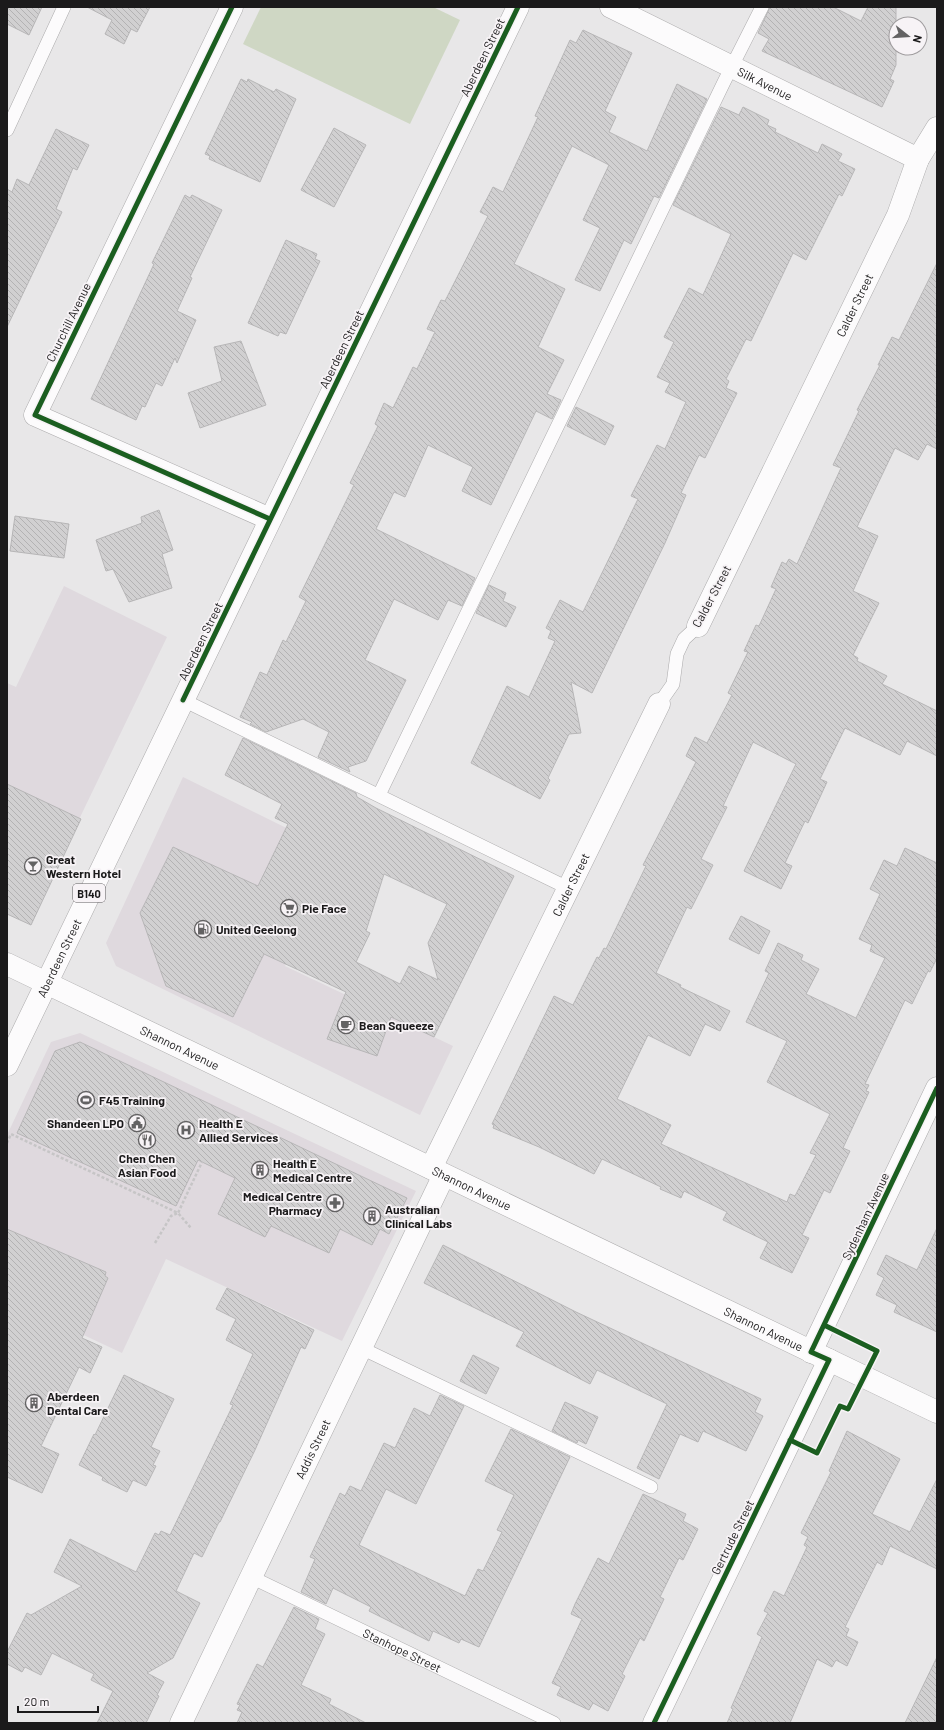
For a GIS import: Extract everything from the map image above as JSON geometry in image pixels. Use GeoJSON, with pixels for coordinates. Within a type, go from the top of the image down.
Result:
{"type":"FeatureCollection","features":[{"type":"Feature","properties":{"kind":"street","name":"Churchill Avenue"},"geometry":{"type":"LineString","coordinates":[[232,7],[34,415],[270,519]]}},
{"type":"Feature","properties":{"kind":"street","name":"Aberdeen Street"},"geometry":{"type":"LineString","coordinates":[[7,1065],[518,7]]}},
{"type":"Feature","properties":{"kind":"street","name":"Silk Avenue"},"geometry":{"type":"LineString","coordinates":[[611,7],[918,159]]}},
{"type":"Feature","properties":{"kind":"street","name":"Calder Street"},"geometry":{"type":"LineString","coordinates":[[698,626],[898,214],[918,159],[937,128]]}},
{"type":"Feature","properties":{"kind":"street","name":"Calder Street"},"geometry":{"type":"LineString","coordinates":[[438,1172],[568,888],[660,704]]}},
{"type":"Feature","properties":{"kind":"street","name":"Shannon Avenue"},"geometry":{"type":"LineString","coordinates":[[7,964],[937,1412]]}},
{"type":"Feature","properties":{"kind":"street","name":"Sydenham Avenue"},"geometry":{"type":"LineString","coordinates":[[820,1356],[937,1088]]}},
{"type":"Feature","properties":{"kind":"street","name":"Addis Street"},"geometry":{"type":"LineString","coordinates":[[181,1723],[362,1348],[438,1172]]}},
{"type":"Feature","properties":{"kind":"street","name":"Gertrude Street"},"geometry":{"type":"LineString","coordinates":[[654,1723],[820,1356]]}},
{"type":"Feature","properties":{"kind":"lane"},"geometry":{"type":"LineString","coordinates":[[7,130],[64,7]]}},
{"type":"Feature","properties":{"kind":"lane"},"geometry":{"type":"LineString","coordinates":[[379,796],[731,67],[762,7]]}},
{"type":"Feature","properties":{"kind":"lane","name":"Calder Street"},"geometry":{"type":"LineString","coordinates":[[660,704],[673,684],[677,654],[684,640],[698,626]]}},
{"type":"Feature","properties":{"kind":"lane"},"geometry":{"type":"LineString","coordinates":[[183,700],[568,888]]}},
{"type":"Feature","properties":{"kind":"lane"},"geometry":{"type":"LineString","coordinates":[[362,1348],[651,1487]]}},
{"type":"Feature","properties":{"kind":"lane","name":"Stanhope Street"},"geometry":{"type":"LineString","coordinates":[[251,1577],[554,1723]]}},
{"type":"Feature","properties":{"kind":"path"},"geometry":{"type":"LineString","coordinates":[[7,1143],[11,1134],[178,1213],[191,1228]]}},
{"type":"Feature","properties":{"kind":"path"},"geometry":{"type":"LineString","coordinates":[[155,1243],[171,1216],[178,1213],[202,1162]]}},
{"type":"Feature","properties":{"kind":"shaded area"},"geometry":{"type":"Polygon","coordinates":[[[64,586],[167,637],[29,923],[7,914],[7,683],[16,687],[64,586]]]}},
{"type":"Feature","properties":{"kind":"shaded area"},"geometry":{"type":"Polygon","coordinates":[[[183,777],[339,854],[285,966],[453,1046],[420,1115],[116,966],[106,943],[183,777]]]}},
{"type":"Feature","properties":{"kind":"shaded area"},"geometry":{"type":"Polygon","coordinates":[[[80,1033],[416,1191],[342,1341],[166,1259],[122,1353],[7,1299],[7,1135],[51,1042],[80,1033]]]}},
{"type":"Feature","properties":{"kind":"green space"},"geometry":{"type":"Polygon","coordinates":[[[261,7],[433,7],[460,20],[410,124],[243,44],[261,7]]]}},
{"type":"Feature","properties":{"kind":"building"},"geometry":{"type":"Polygon","coordinates":[[[7,7],[42,7],[29,35],[7,24],[7,7]]]}},
{"type":"Feature","properties":{"kind":"building"},"geometry":{"type":"Polygon","coordinates":[[[87,7],[150,7],[137,32],[131,29],[124,44],[105,34],[112,20],[87,7]]]}},
{"type":"Feature","properties":{"kind":"building"},"geometry":{"type":"Polygon","coordinates":[[[770,7],[833,7],[861,21],[868,7],[896,7],[896,16],[888,16],[888,56],[896,56],[896,65],[890,79],[894,81],[882,107],[762,51],[769,39],[758,33],[770,7]]]}},
{"type":"Feature","properties":{"kind":"building"},"geometry":{"type":"Polygon","coordinates":[[[583,30],[632,53],[605,111],[616,117],[609,132],[647,151],[677,84],[707,99],[659,198],[654,196],[631,244],[624,240],[600,291],[575,280],[600,228],[583,220],[609,165],[572,146],[514,264],[565,289],[538,347],[564,360],[547,394],[561,400],[552,419],[536,411],[491,505],[462,491],[473,467],[428,445],[405,497],[394,492],[376,529],[475,578],[462,606],[448,600],[438,620],[394,599],[365,660],[406,680],[366,761],[348,767],[350,772],[318,757],[329,732],[303,719],[266,732],[250,724],[252,722],[240,717],[260,672],[267,675],[283,640],[286,642],[306,601],[299,597],[354,485],[350,483],[378,426],[375,424],[384,403],[393,408],[413,367],[417,369],[435,332],[427,329],[441,300],[445,301],[488,216],[480,212],[493,187],[503,192],[538,117],[535,116],[570,40],[576,43],[583,30]]]}},
{"type":"Feature","properties":{"kind":"building"},"geometry":{"type":"Polygon","coordinates":[[[241,79],[247,82],[248,79],[274,92],[276,89],[296,99],[260,182],[209,159],[210,156],[205,154],[241,79]]]}},
{"type":"Feature","properties":{"kind":"building"},"geometry":{"type":"Polygon","coordinates":[[[721,107],[739,115],[743,107],[769,120],[767,125],[776,129],[775,132],[818,153],[822,144],[842,154],[838,161],[855,169],[842,196],[839,194],[806,260],[793,253],[751,341],[746,339],[726,379],[729,381],[726,388],[737,393],[705,458],[699,455],[681,493],[686,495],[665,543],[592,693],[571,682],[581,733],[569,734],[548,778],[550,780],[540,799],[471,763],[507,686],[529,697],[555,641],[548,638],[551,631],[546,628],[560,600],[583,612],[638,499],[631,496],[657,445],[665,449],[686,402],[665,392],[670,383],[657,377],[674,342],[664,337],[689,288],[703,295],[731,234],[673,205],[721,107]]]}},
{"type":"Feature","properties":{"kind":"building"},"geometry":{"type":"Polygon","coordinates":[[[334,128],[366,145],[334,207],[301,190],[334,128]]]}},
{"type":"Feature","properties":{"kind":"building"},"geometry":{"type":"Polygon","coordinates":[[[56,129],[89,145],[77,170],[73,168],[56,209],[62,212],[7,327],[7,189],[12,192],[17,179],[29,185],[56,129]]]}},
{"type":"Feature","properties":{"kind":"building"},"geometry":{"type":"Polygon","coordinates":[[[185,195],[190,198],[192,195],[222,210],[190,277],[192,278],[177,311],[196,320],[177,363],[175,358],[162,386],[156,383],[145,407],[142,406],[136,420],[91,399],[154,264],[152,263],[185,195]]]}},
{"type":"Feature","properties":{"kind":"building"},"geometry":{"type":"Polygon","coordinates":[[[286,240],[317,254],[315,259],[320,261],[286,334],[280,332],[278,336],[248,323],[286,240]]]}},
{"type":"Feature","properties":{"kind":"building"},"geometry":{"type":"Polygon","coordinates":[[[937,263],[937,449],[927,444],[918,460],[895,448],[857,527],[878,536],[853,591],[879,603],[853,655],[858,658],[857,661],[887,676],[882,684],[937,711],[937,756],[907,741],[900,755],[845,728],[820,779],[827,782],[808,823],[805,821],[785,863],[792,866],[781,889],[744,871],[796,764],[753,742],[723,806],[727,807],[701,859],[713,865],[691,909],[687,907],[656,973],[681,985],[680,987],[730,1011],[720,1031],[705,1024],[690,1056],[648,1035],[617,1099],[671,1125],[661,1144],[787,1202],[790,1194],[795,1196],[816,1155],[810,1153],[830,1114],[767,1082],[787,1041],[746,1022],[769,973],[765,971],[778,943],[803,955],[801,960],[819,969],[806,994],[856,1018],[885,958],[870,951],[872,945],[859,939],[880,894],[870,889],[884,860],[897,866],[905,848],[937,863],[937,958],[930,972],[928,971],[912,1004],[905,1000],[865,1084],[869,1085],[866,1091],[869,1092],[843,1148],[850,1151],[830,1193],[824,1190],[802,1235],[809,1238],[792,1273],[760,1258],[768,1242],[723,1220],[727,1212],[684,1191],[681,1198],[660,1189],[661,1187],[602,1159],[594,1174],[539,1147],[493,1128],[494,1125],[492,1124],[554,996],[573,1005],[597,957],[599,958],[604,948],[606,949],[646,866],[643,865],[696,762],[686,756],[695,737],[707,743],[732,695],[728,693],[748,652],[744,651],[756,625],[759,626],[776,589],[771,587],[782,562],[786,564],[789,559],[797,564],[841,468],[833,465],[859,411],[857,410],[880,365],[878,365],[892,337],[899,340],[937,263]]]}},
{"type":"Feature","properties":{"kind":"building"},"geometry":{"type":"Polygon","coordinates":[[[241,341],[266,405],[200,428],[188,393],[222,381],[214,347],[241,341]]]}},
{"type":"Feature","properties":{"kind":"building"},"geometry":{"type":"Polygon","coordinates":[[[576,407],[614,426],[605,445],[567,426],[576,407]]]}},
{"type":"Feature","properties":{"kind":"building"},"geometry":{"type":"Polygon","coordinates":[[[159,510],[173,550],[162,554],[172,588],[129,602],[113,569],[106,571],[96,540],[142,523],[141,517],[159,510]]]}},
{"type":"Feature","properties":{"kind":"building"},"geometry":{"type":"Polygon","coordinates":[[[15,516],[69,524],[64,558],[10,551],[15,516]]]}},
{"type":"Feature","properties":{"kind":"building"},"geometry":{"type":"Polygon","coordinates":[[[489,585],[506,593],[503,601],[516,607],[506,627],[476,613],[489,585]]]}},
{"type":"Feature","properties":{"kind":"building"},"geometry":{"type":"Polygon","coordinates":[[[243,738],[356,793],[357,797],[376,808],[514,876],[434,1037],[391,1017],[377,1056],[327,1039],[346,992],[264,954],[233,1017],[166,986],[140,913],[173,847],[258,886],[288,824],[275,818],[282,804],[225,775],[243,738]],[[384,874],[366,931],[370,933],[356,962],[400,984],[409,966],[438,980],[428,943],[447,904],[384,874]]]}},
{"type":"Feature","properties":{"kind":"building","name":"Great Western Hotel"},"geometry":{"type":"Polygon","coordinates":[[[7,784],[81,819],[31,925],[7,914],[7,784]]]}},
{"type":"Feature","properties":{"kind":"building"},"geometry":{"type":"Polygon","coordinates":[[[741,916],[770,931],[759,954],[729,939],[741,916]]]}},
{"type":"Feature","properties":{"kind":"building"},"geometry":{"type":"Polygon","coordinates":[[[80,1042],[407,1198],[389,1234],[380,1229],[372,1245],[340,1229],[329,1253],[271,1226],[265,1237],[218,1214],[235,1178],[198,1160],[176,1206],[17,1133],[55,1051],[80,1042]]]}},
{"type":"Feature","properties":{"kind":"building"},"geometry":{"type":"Polygon","coordinates":[[[937,1228],[937,1332],[894,1312],[897,1305],[876,1295],[884,1278],[877,1274],[886,1255],[917,1270],[937,1228]]]}},
{"type":"Feature","properties":{"kind":"building"},"geometry":{"type":"Polygon","coordinates":[[[7,1229],[106,1272],[105,1276],[108,1278],[82,1338],[102,1347],[90,1373],[79,1367],[41,1446],[59,1454],[42,1493],[7,1477],[7,1229]]]}},
{"type":"Feature","properties":{"kind":"building"},"geometry":{"type":"Polygon","coordinates":[[[443,1245],[576,1312],[761,1399],[755,1412],[763,1416],[746,1451],[703,1431],[698,1442],[680,1434],[659,1479],[637,1468],[667,1404],[597,1370],[590,1384],[516,1346],[524,1332],[424,1283],[443,1245]]]}},
{"type":"Feature","properties":{"kind":"building"},"geometry":{"type":"Polygon","coordinates":[[[227,1288],[314,1330],[305,1349],[301,1347],[255,1450],[202,1557],[194,1553],[176,1591],[200,1603],[173,1658],[147,1673],[164,1682],[146,1723],[97,1723],[113,1691],[91,1680],[94,1674],[52,1653],[41,1675],[25,1667],[22,1672],[7,1664],[7,1652],[27,1613],[31,1615],[82,1586],[54,1572],[70,1539],[136,1572],[155,1533],[159,1535],[161,1531],[170,1535],[233,1405],[230,1404],[253,1354],[226,1340],[236,1319],[216,1309],[227,1288]]]}},
{"type":"Feature","properties":{"kind":"building"},"geometry":{"type":"Polygon","coordinates":[[[473,1355],[499,1368],[486,1394],[460,1381],[473,1355]]]}},
{"type":"Feature","properties":{"kind":"building"},"geometry":{"type":"Polygon","coordinates":[[[124,1375],[174,1399],[151,1447],[160,1451],[153,1465],[156,1466],[146,1486],[133,1480],[127,1492],[102,1480],[103,1477],[79,1465],[124,1375]]]}},
{"type":"Feature","properties":{"kind":"building"},"geometry":{"type":"Polygon","coordinates":[[[440,1395],[464,1406],[416,1504],[386,1489],[359,1545],[465,1596],[478,1569],[483,1571],[502,1532],[497,1530],[514,1495],[485,1481],[511,1429],[570,1457],[479,1647],[461,1639],[459,1643],[433,1631],[429,1641],[369,1611],[371,1607],[333,1588],[326,1604],[301,1592],[315,1559],[310,1557],[340,1493],[345,1496],[350,1486],[361,1491],[384,1443],[395,1448],[414,1408],[430,1416],[440,1395]]]}},
{"type":"Feature","properties":{"kind":"building"},"geometry":{"type":"Polygon","coordinates":[[[565,1402],[598,1417],[586,1444],[578,1440],[577,1443],[552,1431],[565,1402]]]}},
{"type":"Feature","properties":{"kind":"building"},"geometry":{"type":"Polygon","coordinates":[[[847,1431],[900,1459],[872,1514],[910,1532],[937,1479],[937,1569],[890,1546],[882,1565],[877,1562],[845,1627],[849,1629],[846,1636],[858,1642],[847,1666],[836,1660],[832,1667],[817,1659],[790,1723],[727,1723],[733,1709],[731,1708],[762,1637],[757,1634],[768,1613],[764,1611],[774,1591],[784,1596],[807,1547],[804,1545],[808,1537],[801,1533],[831,1472],[829,1471],[847,1431]]]}},
{"type":"Feature","properties":{"kind":"building"},"geometry":{"type":"Polygon","coordinates":[[[643,1494],[686,1514],[683,1521],[698,1529],[683,1560],[679,1558],[660,1597],[664,1599],[644,1641],[640,1638],[622,1674],[625,1676],[608,1711],[593,1703],[589,1710],[557,1695],[561,1687],[552,1683],[582,1619],[571,1614],[575,1604],[598,1558],[609,1564],[643,1494]]]}},
{"type":"Feature","properties":{"kind":"building"},"geometry":{"type":"Polygon","coordinates":[[[294,1607],[319,1619],[315,1629],[325,1634],[301,1685],[331,1699],[329,1704],[366,1723],[237,1723],[242,1712],[237,1710],[240,1705],[237,1704],[257,1664],[263,1667],[294,1607]]]}},
{"type":"Feature","properties":{"kind":"building"},"geometry":{"type":"Polygon","coordinates":[[[937,1657],[937,1723],[905,1723],[937,1657]]]}},
{"type":"Feature","properties":{"kind":"cycle path"},"geometry":{"type":"LineString","coordinates":[[232,7],[35,415],[270,519]]}},
{"type":"Feature","properties":{"kind":"cycle path"},"geometry":{"type":"LineString","coordinates":[[183,700],[518,7]]}},
{"type":"Feature","properties":{"kind":"cycle path"},"geometry":{"type":"LineString","coordinates":[[654,1723],[829,1360],[811,1352],[937,1088]]}},
{"type":"Feature","properties":{"kind":"cycle path"},"geometry":{"type":"LineString","coordinates":[[790,1440],[817,1453],[840,1406],[848,1409],[877,1351],[824,1325]]}},
{"type":"Feature","properties":{"kind":"place","name":"Great Western Hotel"},"geometry":{"type":"Point","coordinates":[33,866]}},
{"type":"Feature","properties":{"kind":"place","name":"Pie Face"},"geometry":{"type":"Point","coordinates":[289,908]}},
{"type":"Feature","properties":{"kind":"place","name":"United Geelong"},"geometry":{"type":"Point","coordinates":[203,929]}},
{"type":"Feature","properties":{"kind":"place","name":"Bean Squeeze"},"geometry":{"type":"Point","coordinates":[346,1025]}},
{"type":"Feature","properties":{"kind":"place","name":"F45 Training"},"geometry":{"type":"Point","coordinates":[86,1100]}},
{"type":"Feature","properties":{"kind":"place","name":"Shandeen LPO"},"geometry":{"type":"Point","coordinates":[137,1123]}},
{"type":"Feature","properties":{"kind":"place","name":"Health E Allied Services"},"geometry":{"type":"Point","coordinates":[186,1130]}},
{"type":"Feature","properties":{"kind":"place","name":"Chen Chen Asian Food"},"geometry":{"type":"Point","coordinates":[147,1140]}},
{"type":"Feature","properties":{"kind":"place","name":"Health E Medical Centre"},"geometry":{"type":"Point","coordinates":[260,1170]}},
{"type":"Feature","properties":{"kind":"place","name":"Medical Centre Pharmacy"},"geometry":{"type":"Point","coordinates":[335,1203]}},
{"type":"Feature","properties":{"kind":"place","name":"Australian Clinical Labs"},"geometry":{"type":"Point","coordinates":[372,1216]}},
{"type":"Feature","properties":{"kind":"place","name":"Aberdeen Dental Care"},"geometry":{"type":"Point","coordinates":[34,1403]}}]}
